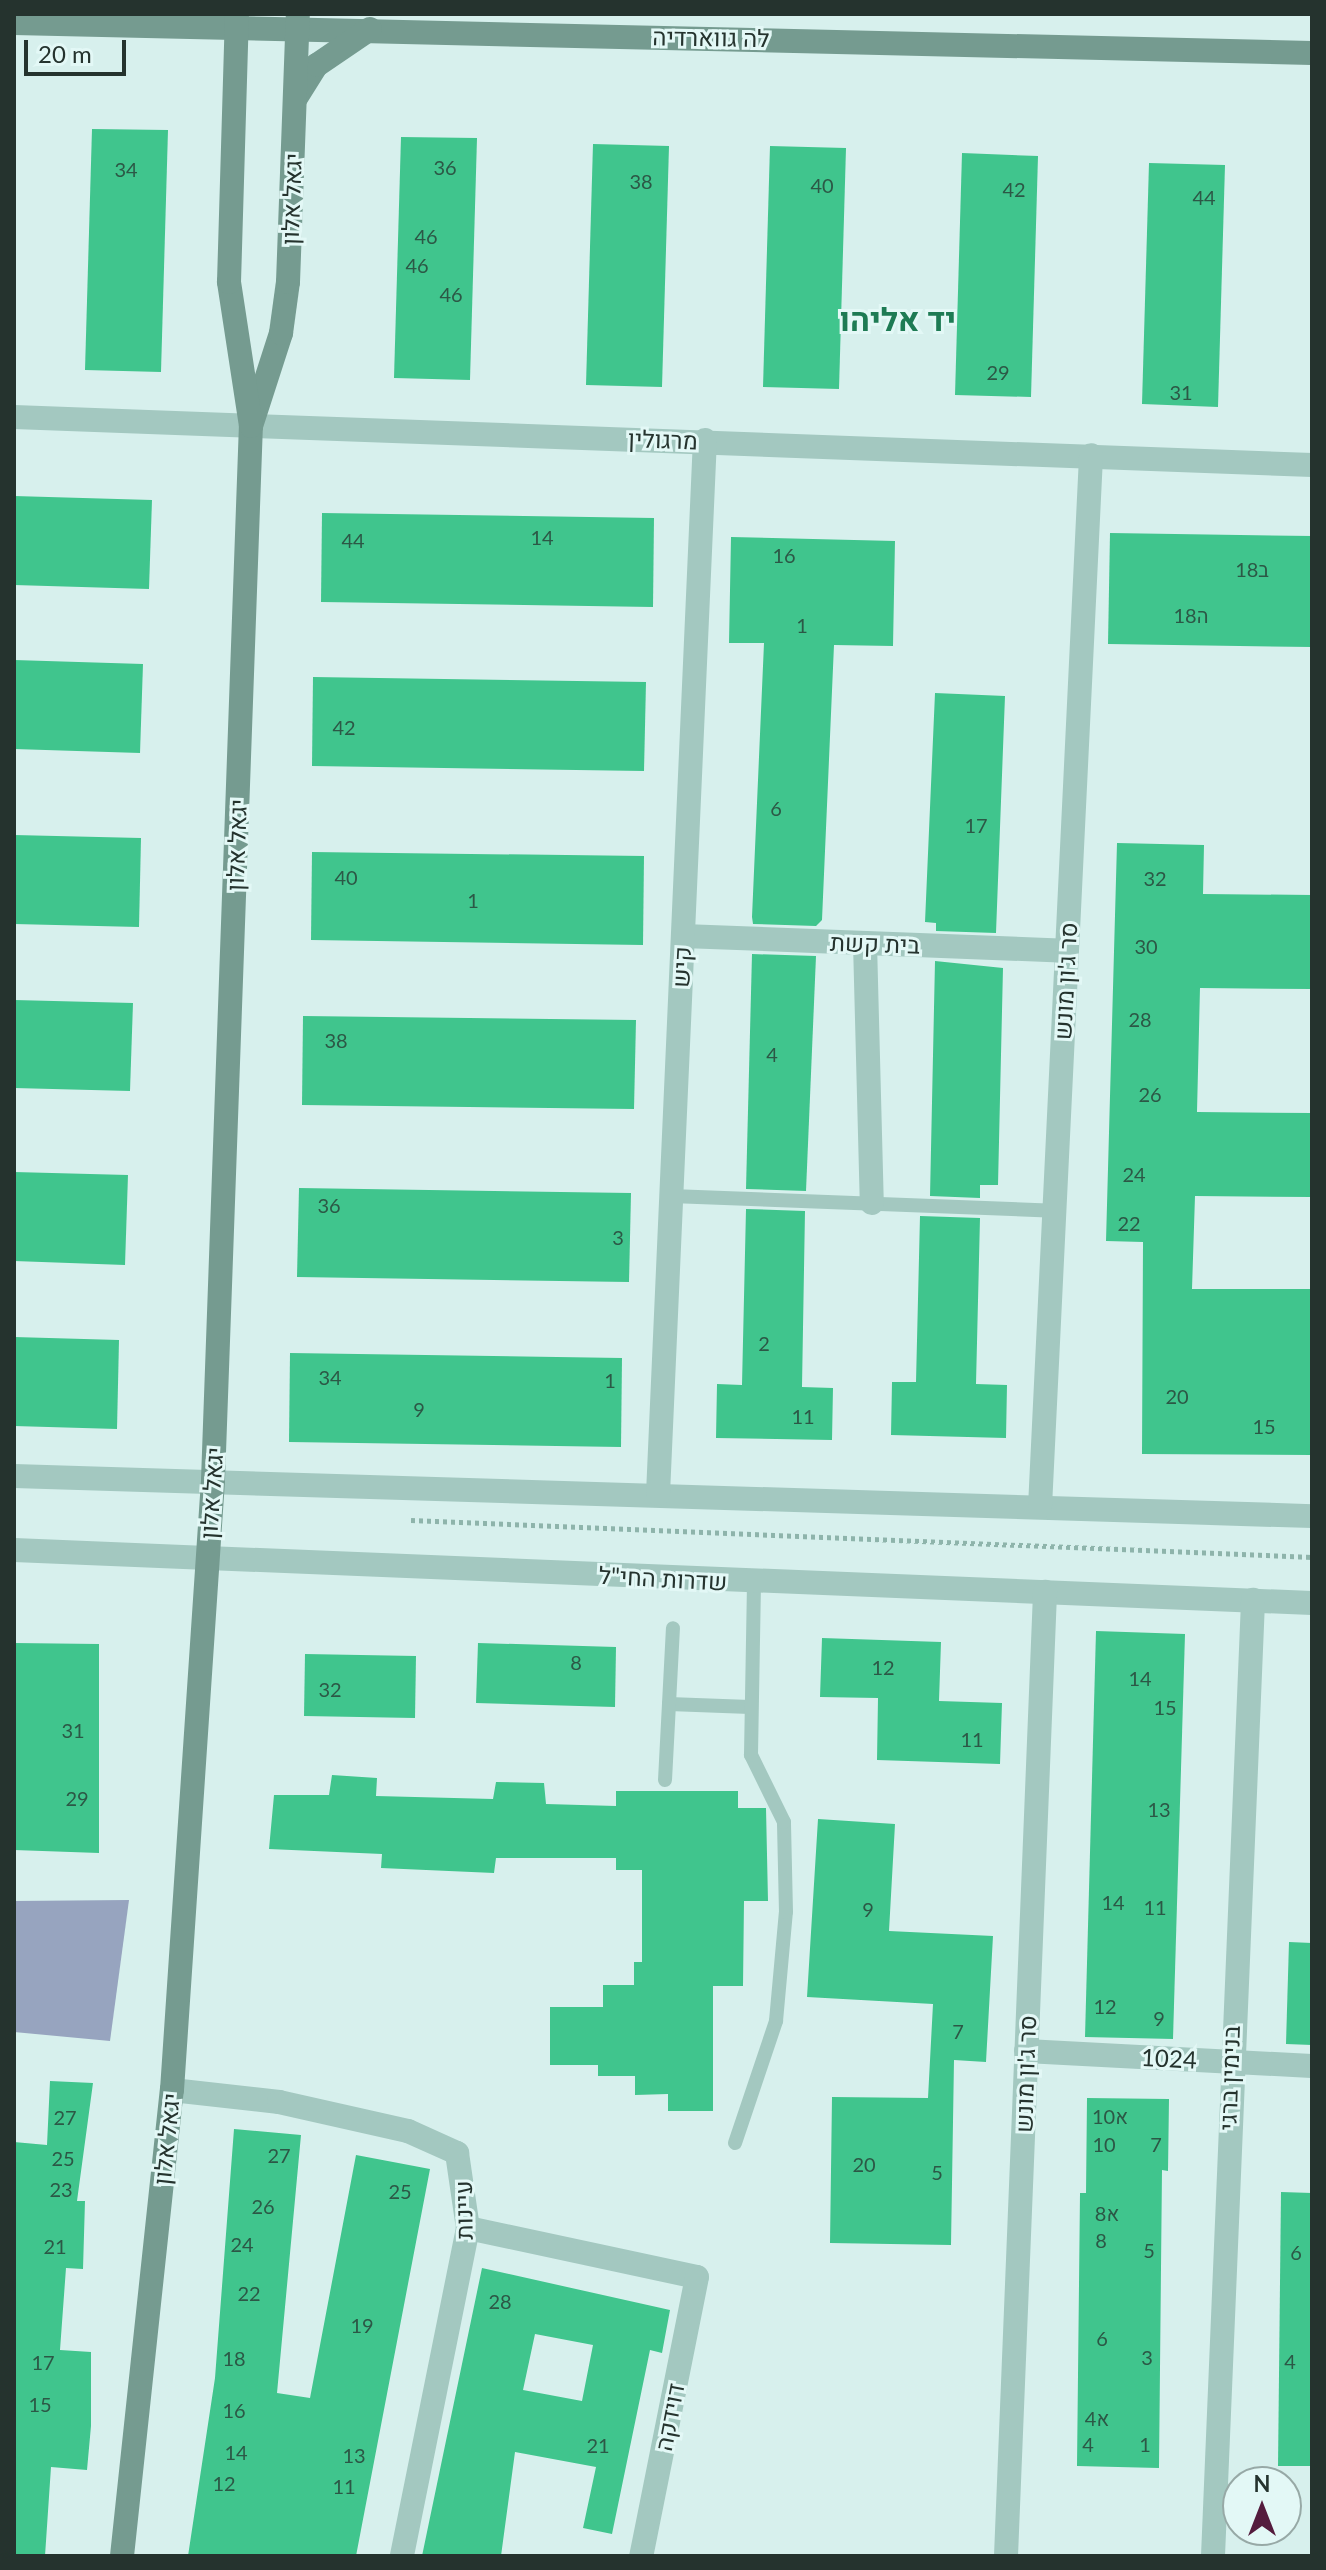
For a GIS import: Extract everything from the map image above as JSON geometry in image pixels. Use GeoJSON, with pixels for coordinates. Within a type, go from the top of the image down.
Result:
{"type":"FeatureCollection","features":[{"type":"Feature","properties":{"kind":"street"},"geometry":{"type":"LineString","coordinates":[[295,100],[317,65],[371,28],[351,14]]}},
{"type":"Feature","properties":{"kind":"street","name":"לה גווארדיה"},"geometry":{"type":"LineString","coordinates":[[14,23],[163,19],[298,20],[371,28],[1312,53]]}},
{"type":"Feature","properties":{"kind":"street","name":"יגאל אלון"},"geometry":{"type":"LineString","coordinates":[[122,2556],[172,2090],[213,1480],[251,426],[229,282],[236,20]]}},
{"type":"Feature","properties":{"kind":"street","name":"יגאל אלון"},"geometry":{"type":"LineString","coordinates":[[251,426],[270,377],[288,282],[298,20]]}},
{"type":"Feature","properties":{"kind":"street","name":"מרגולין"},"geometry":{"type":"LineString","coordinates":[[14,417],[705,440],[1312,465]]}},
{"type":"Feature","properties":{"kind":"street","name":"קיש"},"geometry":{"type":"LineString","coordinates":[[658,1494],[705,440]]}},
{"type":"Feature","properties":{"kind":"street","name":"סר ג'ון מונש"},"geometry":{"type":"LineString","coordinates":[[1040,1507],[1091,455]]}},
{"type":"Feature","properties":{"kind":"street","name":"בית קשת"},"geometry":{"type":"LineString","coordinates":[[683,936],[1066,951]]}},
{"type":"Feature","properties":{"kind":"street"},"geometry":{"type":"LineString","coordinates":[[865,943],[872,1203]]}},
{"type":"Feature","properties":{"kind":"street"},"geometry":{"type":"LineString","coordinates":[[14,1476],[1312,1516]]}},
{"type":"Feature","properties":{"kind":"street","name":"שדרות החי\"ל"},"geometry":{"type":"LineString","coordinates":[[14,1550],[1312,1603]]}},
{"type":"Feature","properties":{"kind":"street","name":"סר ג'ון מונש"},"geometry":{"type":"LineString","coordinates":[[1006,2556],[1045,1592]]}},
{"type":"Feature","properties":{"kind":"street","name":"בנימין ברגי"},"geometry":{"type":"LineString","coordinates":[[1213,2556],[1229,2061],[1253,1600]]}},
{"type":"Feature","properties":{"kind":"street","name":"1024"},"geometry":{"type":"LineString","coordinates":[[1026,2051],[1312,2066]]}},
{"type":"Feature","properties":{"kind":"street","name":"עיינות"},"geometry":{"type":"LineString","coordinates":[[172,2090],[279,2102],[438,2142],[457,2153],[468,2228],[402,2556]]}},
{"type":"Feature","properties":{"kind":"street","name":"דוידקה"},"geometry":{"type":"LineString","coordinates":[[468,2228],[697,2277],[641,2556]]}},
{"type":"Feature","properties":{"kind":"lane"},"geometry":{"type":"LineString","coordinates":[[671,1196],[1054,1211]]}},
{"type":"Feature","properties":{"kind":"lane"},"geometry":{"type":"LineString","coordinates":[[735,2143],[776,2021],[786,1912],[784,1822],[751,1755],[754,1582]]}},
{"type":"Feature","properties":{"kind":"lane"},"geometry":{"type":"LineString","coordinates":[[665,1780],[673,1628]]}},
{"type":"Feature","properties":{"kind":"lane"},"geometry":{"type":"LineString","coordinates":[[669,1704],[750,1707]]}},
{"type":"Feature","properties":{"kind":"path"},"geometry":{"type":"LineString","coordinates":[[402,1520],[1312,1557]]}},
{"type":"Feature","properties":{"kind":"shaded area"},"geometry":{"type":"Polygon","coordinates":[[[129,1900],[110,2041],[14,2032],[14,1901],[129,1900]]]}},
{"type":"Feature","properties":{"kind":"building"},"geometry":{"type":"Polygon","coordinates":[[[92,129],[168,130],[161,372],[85,370],[92,129]]]}},
{"type":"Feature","properties":{"kind":"building"},"geometry":{"type":"Polygon","coordinates":[[[401,137],[477,138],[470,380],[394,378],[401,137]]]}},
{"type":"Feature","properties":{"kind":"building"},"geometry":{"type":"Polygon","coordinates":[[[593,144],[669,146],[662,387],[586,385],[593,144]]]}},
{"type":"Feature","properties":{"kind":"building"},"geometry":{"type":"Polygon","coordinates":[[[770,146],[846,148],[839,389],[763,387],[770,146]]]}},
{"type":"Feature","properties":{"kind":"building"},"geometry":{"type":"Polygon","coordinates":[[[962,153],[1038,156],[1031,397],[955,395],[962,153]]]}},
{"type":"Feature","properties":{"kind":"building"},"geometry":{"type":"Polygon","coordinates":[[[1149,163],[1225,165],[1218,407],[1142,404],[1149,163]]]}},
{"type":"Feature","properties":{"kind":"building"},"geometry":{"type":"Polygon","coordinates":[[[14,496],[152,500],[149,589],[14,585],[14,496]]]}},
{"type":"Feature","properties":{"kind":"building"},"geometry":{"type":"Polygon","coordinates":[[[322,513],[654,518],[653,607],[321,602],[322,513]]]}},
{"type":"Feature","properties":{"kind":"building"},"geometry":{"type":"Polygon","coordinates":[[[1110,533],[1312,536],[1312,647],[1108,644],[1110,533]]]}},
{"type":"Feature","properties":{"kind":"building"},"geometry":{"type":"Polygon","coordinates":[[[731,537],[895,541],[893,646],[834,645],[822,920],[816,926],[753,924],[764,643],[729,643],[731,537]]]}},
{"type":"Feature","properties":{"kind":"building"},"geometry":{"type":"Polygon","coordinates":[[[14,660],[143,664],[140,753],[14,749],[14,660]]]}},
{"type":"Feature","properties":{"kind":"building"},"geometry":{"type":"Polygon","coordinates":[[[313,677],[646,682],[644,771],[312,766],[313,677]]]}},
{"type":"Feature","properties":{"kind":"building"},"geometry":{"type":"Polygon","coordinates":[[[935,693],[1005,696],[996,933],[936,931],[936,923],[925,922],[935,693]]]}},
{"type":"Feature","properties":{"kind":"building"},"geometry":{"type":"Polygon","coordinates":[[[14,835],[141,838],[139,927],[14,924],[14,835]]]}},
{"type":"Feature","properties":{"kind":"building"},"geometry":{"type":"Polygon","coordinates":[[[1117,843],[1204,845],[1203,894],[1312,895],[1312,989],[1200,988],[1197,1112],[1312,1113],[1312,1197],[1195,1196],[1192,1289],[1312,1289],[1312,1455],[1142,1454],[1143,1242],[1106,1241],[1117,843]]]}},
{"type":"Feature","properties":{"kind":"building"},"geometry":{"type":"Polygon","coordinates":[[[312,852],[644,856],[643,945],[311,940],[312,852]]]}},
{"type":"Feature","properties":{"kind":"building"},"geometry":{"type":"Polygon","coordinates":[[[752,954],[816,956],[806,1191],[746,1189],[752,954]]]}},
{"type":"Feature","properties":{"kind":"building"},"geometry":{"type":"Polygon","coordinates":[[[935,961],[1003,968],[998,1185],[980,1185],[980,1198],[930,1196],[935,961]]]}},
{"type":"Feature","properties":{"kind":"building"},"geometry":{"type":"Polygon","coordinates":[[[14,1000],[133,1003],[130,1091],[14,1088],[14,1000]]]}},
{"type":"Feature","properties":{"kind":"building"},"geometry":{"type":"Polygon","coordinates":[[[303,1016],[636,1020],[634,1109],[302,1105],[303,1016]]]}},
{"type":"Feature","properties":{"kind":"building"},"geometry":{"type":"Polygon","coordinates":[[[14,1172],[128,1175],[125,1265],[14,1261],[14,1172]]]}},
{"type":"Feature","properties":{"kind":"building"},"geometry":{"type":"Polygon","coordinates":[[[299,1188],[631,1193],[629,1282],[297,1277],[299,1188]]]}},
{"type":"Feature","properties":{"kind":"building"},"geometry":{"type":"Polygon","coordinates":[[[746,1209],[805,1211],[802,1387],[833,1388],[832,1440],[716,1438],[717,1384],[742,1385],[746,1209]]]}},
{"type":"Feature","properties":{"kind":"building"},"geometry":{"type":"Polygon","coordinates":[[[920,1216],[980,1218],[976,1384],[1007,1385],[1006,1438],[891,1435],[892,1382],[916,1382],[920,1216]]]}},
{"type":"Feature","properties":{"kind":"building"},"geometry":{"type":"Polygon","coordinates":[[[14,1337],[119,1340],[117,1429],[14,1426],[14,1337]]]}},
{"type":"Feature","properties":{"kind":"building"},"geometry":{"type":"Polygon","coordinates":[[[290,1353],[622,1358],[621,1447],[289,1442],[290,1353]]]}},
{"type":"Feature","properties":{"kind":"building"},"geometry":{"type":"Polygon","coordinates":[[[1096,1631],[1185,1634],[1173,2039],[1085,2037],[1096,1631]]]}},
{"type":"Feature","properties":{"kind":"building"},"geometry":{"type":"Polygon","coordinates":[[[822,1638],[941,1642],[939,1701],[1002,1703],[1000,1764],[877,1760],[878,1698],[820,1697],[822,1638]]]}},
{"type":"Feature","properties":{"kind":"building"},"geometry":{"type":"Polygon","coordinates":[[[14,1643],[99,1644],[99,1853],[14,1850],[14,1643]]]}},
{"type":"Feature","properties":{"kind":"building"},"geometry":{"type":"Polygon","coordinates":[[[478,1643],[616,1647],[615,1707],[476,1703],[478,1643]]]}},
{"type":"Feature","properties":{"kind":"building"},"geometry":{"type":"Polygon","coordinates":[[[305,1654],[416,1656],[415,1718],[304,1716],[305,1654]]]}},
{"type":"Feature","properties":{"kind":"building"},"geometry":{"type":"Polygon","coordinates":[[[332,1775],[377,1778],[376,1796],[493,1799],[496,1782],[544,1783],[546,1804],[616,1806],[616,1791],[738,1791],[738,1808],[766,1808],[768,1901],[744,1901],[743,1986],[713,1986],[713,2111],[668,2111],[668,2094],[635,2095],[635,2076],[598,2076],[598,2065],[550,2065],[550,2007],[603,2007],[603,1985],[634,1985],[634,1962],[642,1962],[642,1870],[616,1870],[616,1858],[496,1858],[494,1873],[381,1868],[382,1854],[269,1849],[274,1795],[329,1795],[332,1775]]]}},
{"type":"Feature","properties":{"kind":"building"},"geometry":{"type":"Polygon","coordinates":[[[818,1819],[895,1824],[889,1931],[993,1936],[986,2062],[954,2060],[951,2245],[830,2243],[832,2097],[928,2098],[933,2004],[807,1997],[818,1819]]]}},
{"type":"Feature","properties":{"kind":"building"},"geometry":{"type":"Polygon","coordinates":[[[1289,1942],[1312,1943],[1312,2045],[1286,2044],[1289,1942]]]}},
{"type":"Feature","properties":{"kind":"building"},"geometry":{"type":"Polygon","coordinates":[[[50,2081],[93,2083],[77,2201],[85,2201],[83,2269],[66,2268],[60,2350],[91,2352],[91,2426],[87,2470],[51,2467],[45,2556],[14,2556],[14,2142],[47,2145],[50,2081]]]}},
{"type":"Feature","properties":{"kind":"building"},"geometry":{"type":"Polygon","coordinates":[[[1087,2098],[1169,2099],[1168,2171],[1162,2170],[1159,2468],[1077,2466],[1080,2193],[1086,2193],[1087,2098]]]}},
{"type":"Feature","properties":{"kind":"building"},"geometry":{"type":"Polygon","coordinates":[[[234,2129],[301,2135],[277,2393],[310,2398],[356,2155],[430,2169],[356,2556],[188,2556],[215,2378],[234,2129]]]}},
{"type":"Feature","properties":{"kind":"building"},"geometry":{"type":"Polygon","coordinates":[[[1281,2192],[1312,2193],[1312,2466],[1278,2466],[1281,2192]]]}},
{"type":"Feature","properties":{"kind":"building"},"geometry":{"type":"Polygon","coordinates":[[[482,2268],[670,2310],[662,2353],[650,2350],[612,2534],[583,2528],[596,2467],[515,2452],[501,2556],[422,2556],[482,2268]],[[535,2334],[523,2390],[582,2401],[593,2345],[535,2334]]]}},
{"type":"Feature","properties":{"kind":"district","name":"יד אליהו"},"geometry":{"type":"Point","coordinates":[898,319]}}]}
